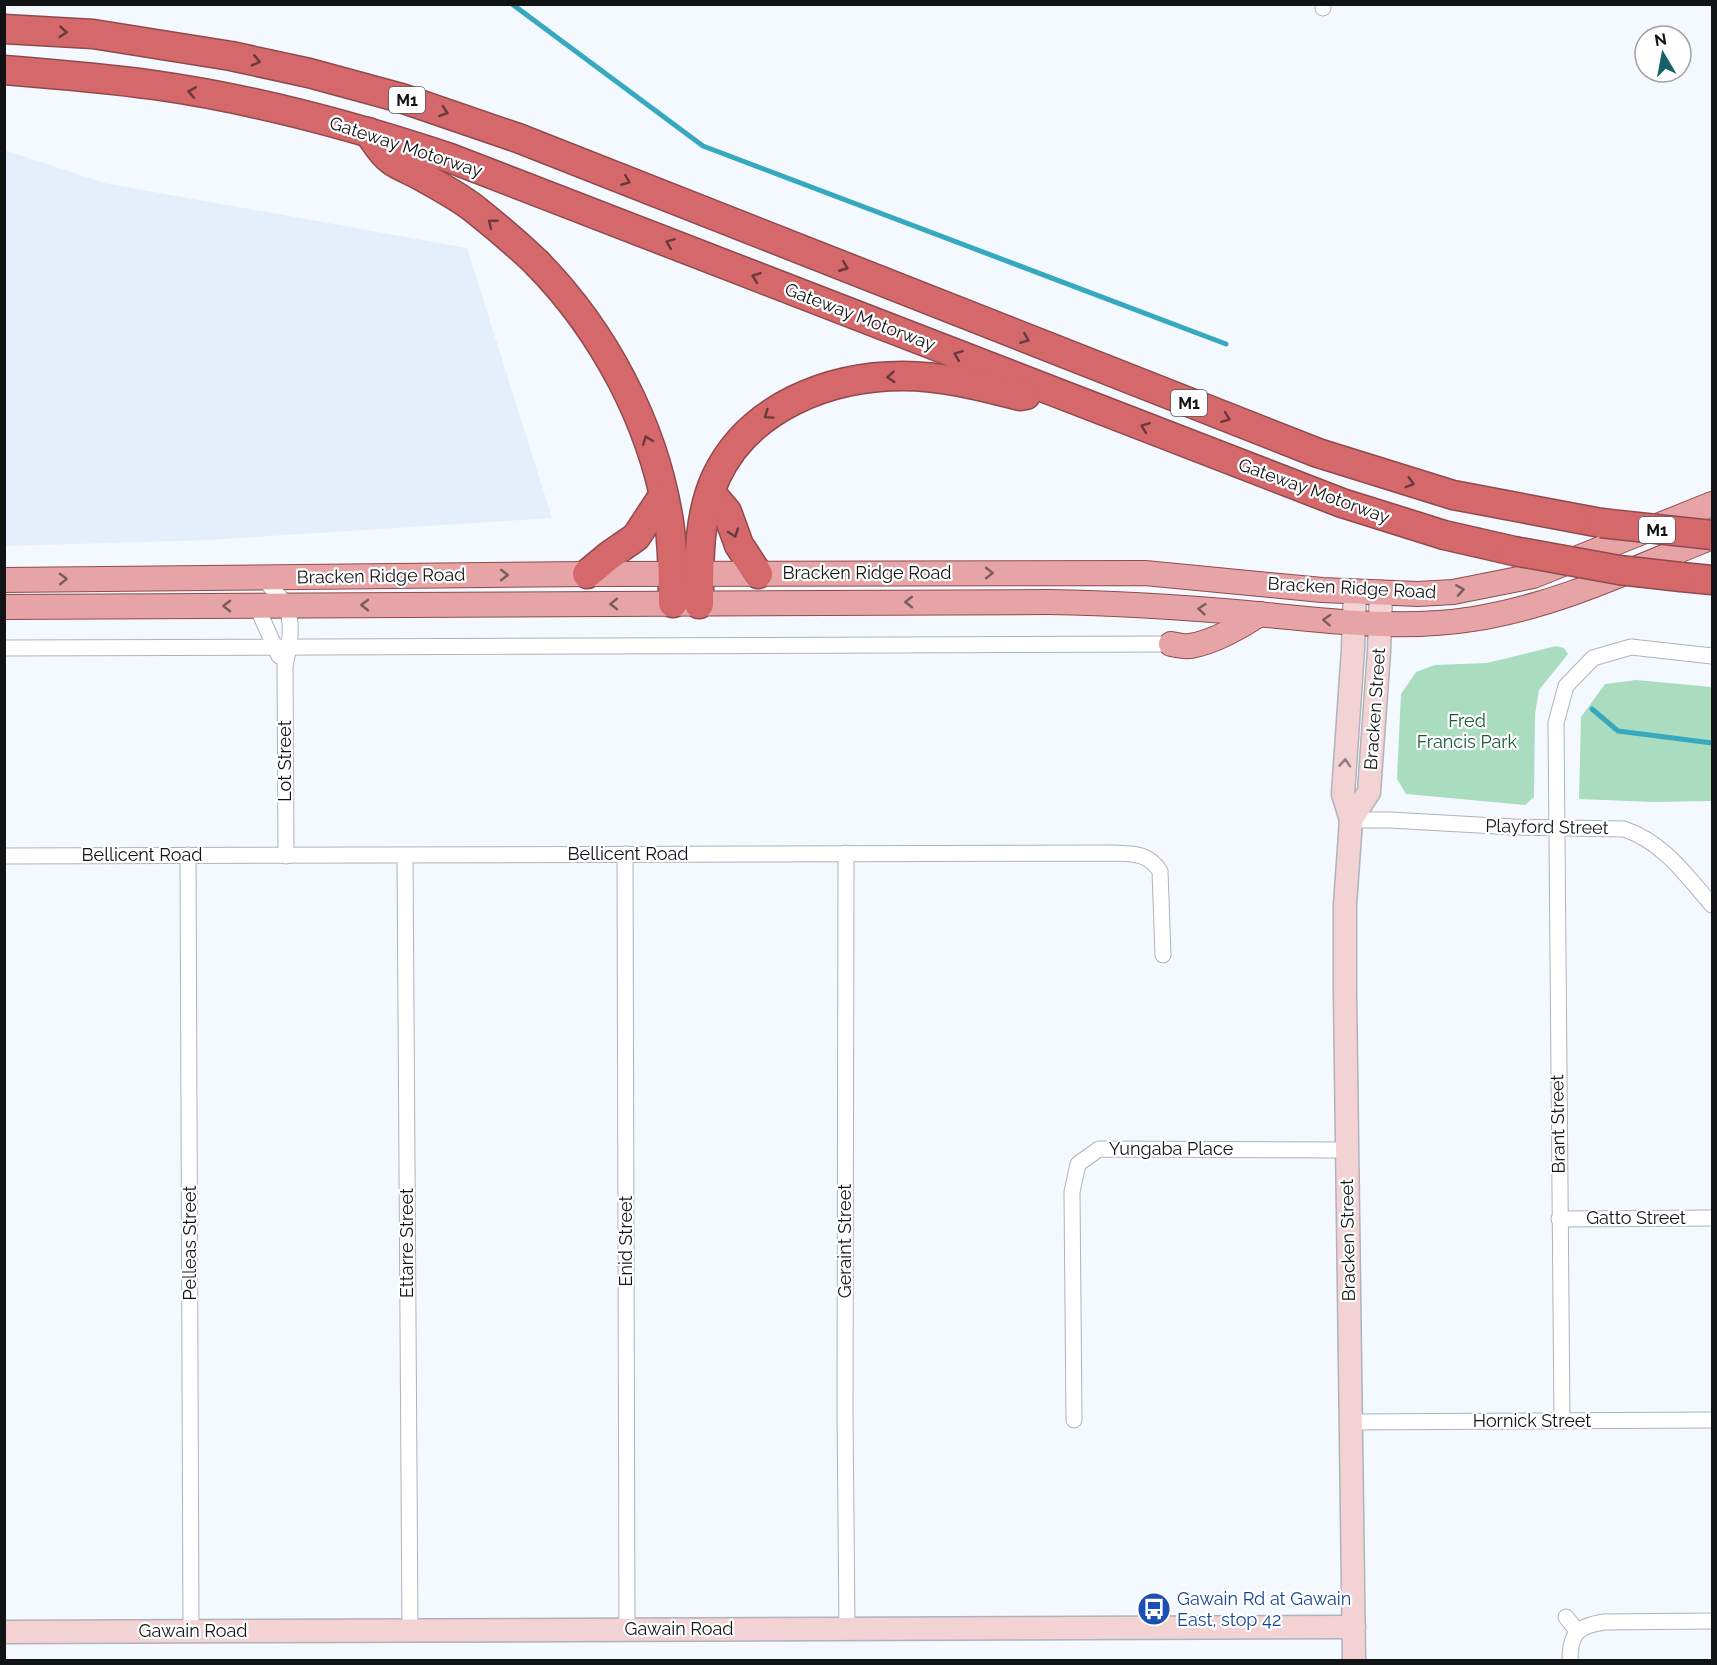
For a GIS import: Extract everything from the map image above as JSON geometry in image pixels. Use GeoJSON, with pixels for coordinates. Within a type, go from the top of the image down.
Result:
{"type":"FeatureCollection","features":[{"type":"Feature","properties":{"kind":"highway","name":"Gateway Motorway"},"geometry":{"type":"LineString","coordinates":[[4,29],[93,34],[220,54],[309,73],[401,98],[518,138],[1318,453],[1453,495],[1601,523],[1713,536]]}},
{"type":"Feature","properties":{"kind":"highway","name":"Gateway Motorway"},"geometry":{"type":"LineString","coordinates":[[4,70],[155,85],[304,115],[368,132],[450,158],[1342,503],[1444,535],[1514,551],[1619,570],[1713,580]]}},
{"type":"Feature","properties":{"kind":"highway"},"geometry":{"type":"LineString","coordinates":[[368,132],[389,160],[433,183],[474,209],[515,242],[549,276],[580,314],[607,355],[629,396],[650,447],[669,522],[686,574],[686,604]]}},
{"type":"Feature","properties":{"kind":"highway"},"geometry":{"type":"LineString","coordinates":[[686,574],[700,544],[711,493],[725,460],[738,442],[783,405],[820,388],[861,380],[902,376],[974,384],[1020,396],[1052,391]]}},
{"type":"Feature","properties":{"kind":"highway"},"geometry":{"type":"LineString","coordinates":[[711,493],[727,512],[739,545],[758,574]]}},
{"type":"Feature","properties":{"kind":"highway"},"geometry":{"type":"LineString","coordinates":[[587,574],[636,537],[663,496]]}},
{"type":"Feature","properties":{"kind":"main road","name":"Bracken Ridge Road"},"geometry":{"type":"LineString","coordinates":[[4,580],[587,574],[1145,573],[1322,590],[1418,594],[1453,592],[1533,576],[1713,504]]}},
{"type":"Feature","properties":{"kind":"main road","name":"Bracken Ridge Road"},"geometry":{"type":"LineString","coordinates":[[4,607],[1122,603],[1380,623],[1441,622],[1510,613],[1573,593],[1713,536]]}},
{"type":"Feature","properties":{"kind":"main road"},"geometry":{"type":"LineString","coordinates":[[1171,644],[1184,647],[1196,645],[1239,628],[1260,614]]}},
{"type":"Feature","properties":{"kind":"street"},"geometry":{"type":"LineString","coordinates":[[262,577],[285,605]]}},
{"type":"Feature","properties":{"kind":"street","name":"Bracken Street"},"geometry":{"type":"LineString","coordinates":[[1354,1660],[1346,1150],[1345,916],[1350,820],[1343,794],[1355,591]]}},
{"type":"Feature","properties":{"kind":"street","name":"Bracken Street"},"geometry":{"type":"LineString","coordinates":[[1350,820],[1369,792],[1381,592]]}},
{"type":"Feature","properties":{"kind":"street"},"geometry":{"type":"LineString","coordinates":[[256,605],[282,648]]}},
{"type":"Feature","properties":{"kind":"street","name":"Lot Street"},"geometry":{"type":"LineString","coordinates":[[285,605],[290,622],[282,648],[285,666],[286,856]]}},
{"type":"Feature","properties":{"kind":"street"},"geometry":{"type":"LineString","coordinates":[[4,648],[1171,644]]}},
{"type":"Feature","properties":{"kind":"street","name":"Brant Street"},"geometry":{"type":"LineString","coordinates":[[1562,1421],[1556,723],[1566,686],[1593,658],[1630,647],[1713,657]]}},
{"type":"Feature","properties":{"kind":"street","name":"Playford Street"},"geometry":{"type":"LineString","coordinates":[[1350,820],[1624,829],[1654,842],[1713,905]]}},
{"type":"Feature","properties":{"kind":"street","name":"Bellicent Road"},"geometry":{"type":"LineString","coordinates":[[4,856],[846,853],[1111,853],[1139,855],[1153,861],[1160,871],[1163,955]]}},
{"type":"Feature","properties":{"kind":"street","name":"Geraint Street"},"geometry":{"type":"LineString","coordinates":[[846,853],[847,1629]]}},
{"type":"Feature","properties":{"kind":"street","name":"Enid Street"},"geometry":{"type":"LineString","coordinates":[[625,854],[627,1629]]}},
{"type":"Feature","properties":{"kind":"street","name":"Pelleas Street"},"geometry":{"type":"LineString","coordinates":[[188,855],[190,1631]]}},
{"type":"Feature","properties":{"kind":"street","name":"Ettarre Street"},"geometry":{"type":"LineString","coordinates":[[405,856],[410,1630]]}},
{"type":"Feature","properties":{"kind":"street","name":"Yungaba Place"},"geometry":{"type":"LineString","coordinates":[[1074,1420],[1072,1192],[1078,1164],[1099,1149],[1346,1150]]}},
{"type":"Feature","properties":{"kind":"street","name":"Gatto Street"},"geometry":{"type":"LineString","coordinates":[[1559,1219],[1713,1218]]}},
{"type":"Feature","properties":{"kind":"street","name":"Hornick Street"},"geometry":{"type":"LineString","coordinates":[[1352,1422],[1713,1420]]}},
{"type":"Feature","properties":{"kind":"street"},"geometry":{"type":"LineString","coordinates":[[1566,1617],[1577,1631]]}},
{"type":"Feature","properties":{"kind":"street"},"geometry":{"type":"LineString","coordinates":[[1570,1660],[1572,1639],[1577,1631],[1590,1624],[1713,1621]]}},
{"type":"Feature","properties":{"kind":"street","name":"Gawain Road"},"geometry":{"type":"LineString","coordinates":[[4,1632],[1354,1627]]}},
{"type":"Feature","properties":{"kind":"shaded area"},"geometry":{"type":"Polygon","coordinates":[[[4,150],[104,183],[467,248],[552,518],[209,540],[5,546],[4,150]]]}},
{"type":"Feature","properties":{"kind":"green space","name":"Fred Francis Park"},"geometry":{"type":"Polygon","coordinates":[[[1556,646],[1564,648],[1568,654],[1539,690],[1535,714],[1534,797],[1525,805],[1406,794],[1397,779],[1401,694],[1416,672],[1435,665],[1487,663],[1556,646]]]}},
{"type":"Feature","properties":{"kind":"green space"},"geometry":{"type":"Polygon","coordinates":[[[1636,680],[1712,687],[1712,801],[1653,802],[1579,799],[1581,717],[1605,684],[1636,680]]]}},
{"type":"Feature","properties":{"kind":"waterway"},"geometry":{"type":"LineString","coordinates":[[512,4],[703,146],[1226,344]]}},
{"type":"Feature","properties":{"kind":"waterway"},"geometry":{"type":"LineString","coordinates":[[1592,709],[1618,731],[1712,743]]}},
{"type":"Feature","properties":{"kind":"place","name":"Gawain Rd at Gawain East, stop 42"},"geometry":{"type":"Point","coordinates":[1154,1609]}}]}
